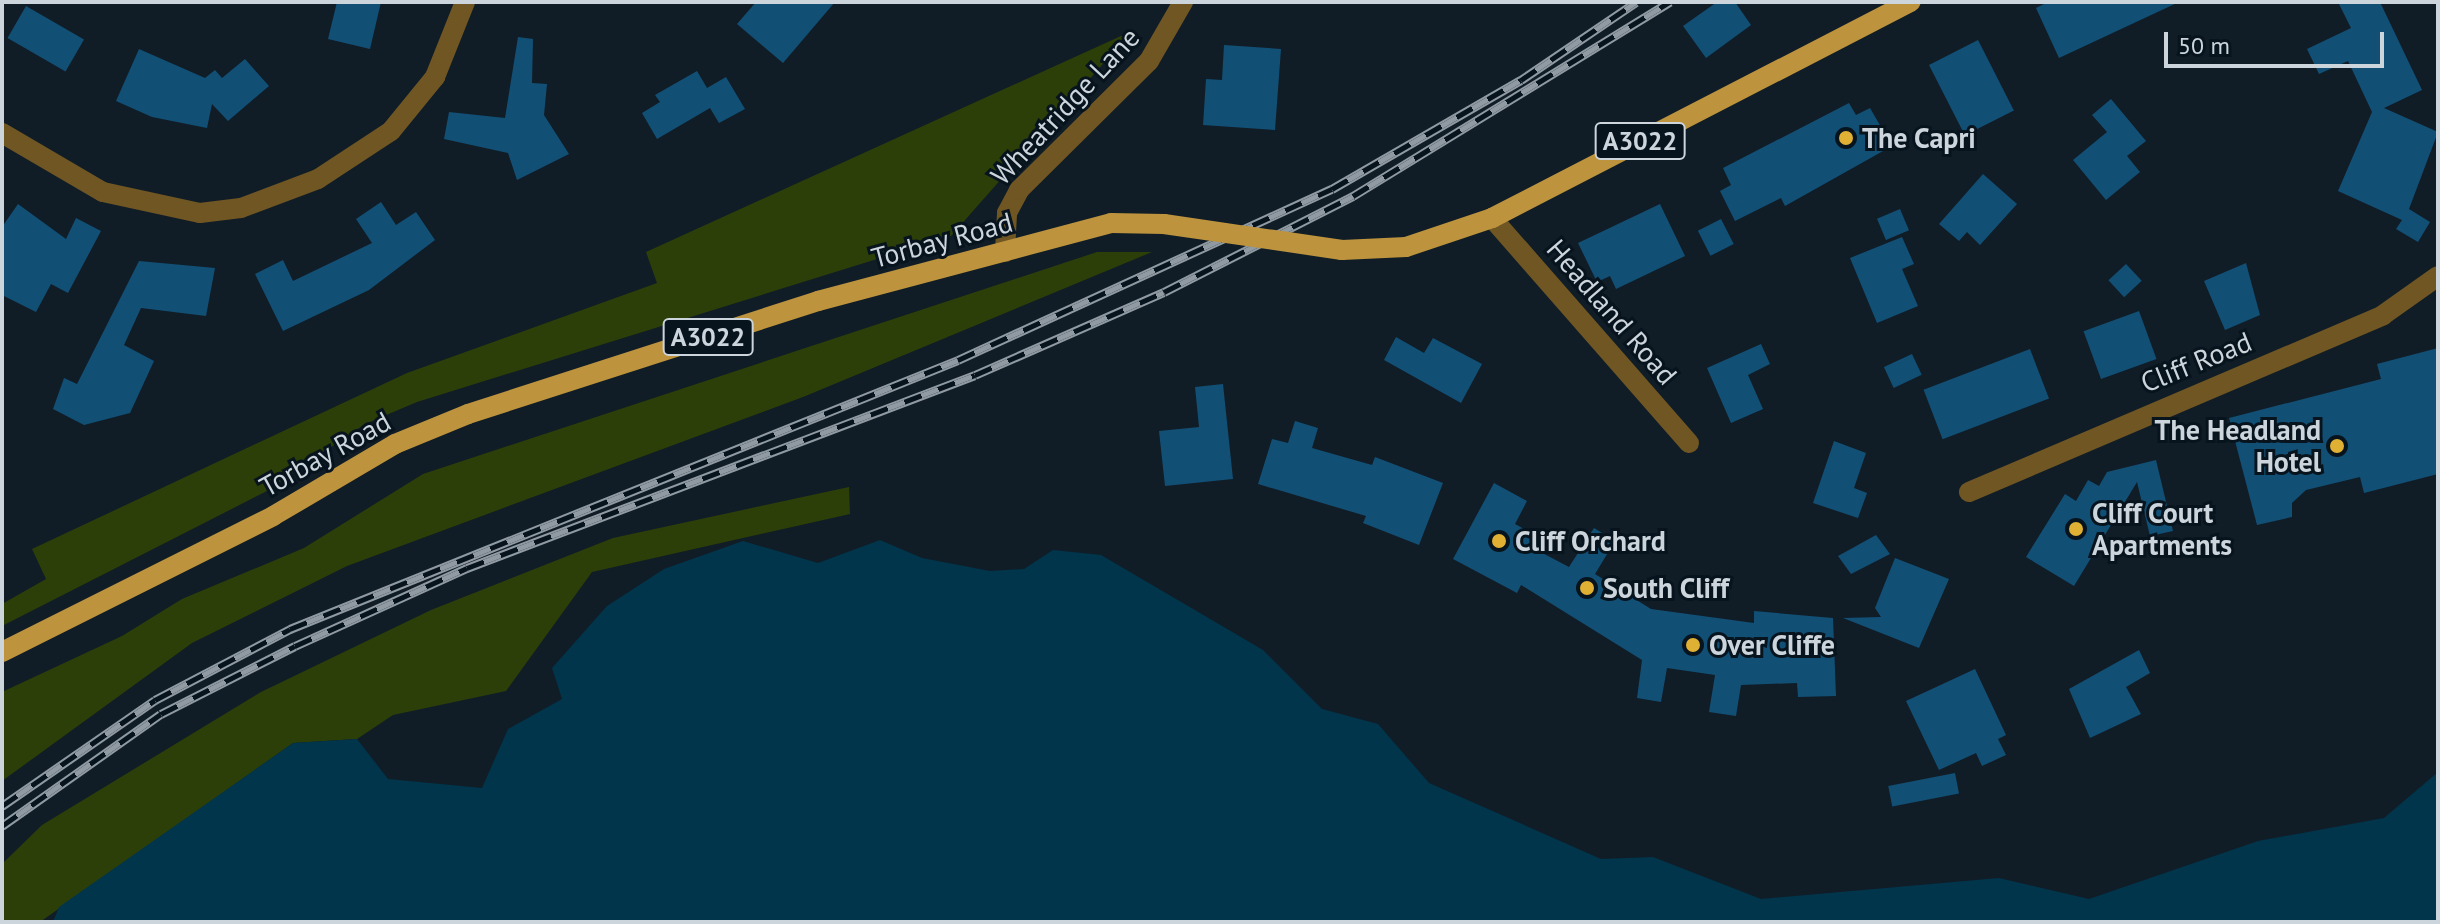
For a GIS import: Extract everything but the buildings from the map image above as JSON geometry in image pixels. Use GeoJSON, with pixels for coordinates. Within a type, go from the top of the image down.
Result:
{"type":"FeatureCollection","features":[{"type":"Feature","properties":{"kind":"main road","name":"Torbay Road"},"geometry":{"type":"LineString","coordinates":[[2,652],[273,516],[395,444],[468,414],[818,301],[1111,223],[1164,224],[1342,250],[1406,247],[1492,218],[1911,2]]}},
{"type":"Feature","properties":{"kind":"street"},"geometry":{"type":"LineString","coordinates":[[2,133],[45,163],[125,199],[200,213],[241,208],[318,179],[391,131],[435,77],[465,2]]}},
{"type":"Feature","properties":{"kind":"street","name":"Wheatridge Lane"},"geometry":{"type":"LineString","coordinates":[[1005,252],[1007,213],[1019,190],[1149,61],[1183,2]]}},
{"type":"Feature","properties":{"kind":"street","name":"Headland Road"},"geometry":{"type":"LineString","coordinates":[[1492,218],[1689,443]]}},
{"type":"Feature","properties":{"kind":"street","name":"Cliff Road"},"geometry":{"type":"LineString","coordinates":[[1969,492],[2383,315],[2438,276]]}},
{"type":"Feature","properties":{"kind":"green space"},"geometry":{"type":"Polygon","coordinates":[[[1132,31],[951,236],[417,402],[365,424],[265,492],[2,626],[2,604],[46,579],[32,549],[407,373],[657,283],[646,252],[1132,31]]]}},
{"type":"Feature","properties":{"kind":"green space"},"geometry":{"type":"Polygon","coordinates":[[[1097,252],[1152,252],[803,397],[347,566],[192,643],[2,781],[2,692],[122,636],[182,599],[304,548],[423,474],[1097,252]]]}},
{"type":"Feature","properties":{"kind":"green space"},"geometry":{"type":"Polygon","coordinates":[[[849,487],[850,514],[592,572],[506,691],[393,715],[357,739],[293,743],[40,922],[2,922],[2,864],[42,825],[261,692],[431,610],[613,538],[849,487]]]}},
{"type":"Feature","properties":{"kind":"water"},"geometry":{"type":"Polygon","coordinates":[[[880,540],[922,558],[990,571],[1024,569],[1053,550],[1101,555],[1263,650],[1322,709],[1378,724],[1429,783],[1601,859],[1653,857],[1761,899],[1999,878],[2089,899],[2258,841],[2384,818],[2438,772],[2438,922],[53,922],[59,907],[293,743],[357,739],[388,779],[482,788],[508,729],[562,699],[552,668],[607,606],[664,569],[743,541],[818,563],[880,540]]]}},
{"type":"Feature","properties":{"kind":"railway"},"geometry":{"type":"LineString","coordinates":[[2,806],[155,700],[290,629],[958,360],[1332,189],[1521,80],[1636,2]]}},
{"type":"Feature","properties":{"kind":"railway"},"geometry":{"type":"LineString","coordinates":[[2,826],[161,714],[295,646],[467,568],[975,375],[1164,292],[1353,196],[1670,2]]}},
{"type":"Feature","properties":{"kind":"place","name":"The Capri"},"geometry":{"type":"Point","coordinates":[1846,138]}},
{"type":"Feature","properties":{"kind":"place","name":"The Headland Hotel"},"geometry":{"type":"Point","coordinates":[2337,446]}},
{"type":"Feature","properties":{"kind":"place","name":"Cliff Court Apartments"},"geometry":{"type":"Point","coordinates":[2076,529]}},
{"type":"Feature","properties":{"kind":"place","name":"Cliff Orchard"},"geometry":{"type":"Point","coordinates":[1499,541]}},
{"type":"Feature","properties":{"kind":"place","name":"South Cliff"},"geometry":{"type":"Point","coordinates":[1587,588]}},
{"type":"Feature","properties":{"kind":"place","name":"Over Cliffe"},"geometry":{"type":"Point","coordinates":[1693,645]}}]}
